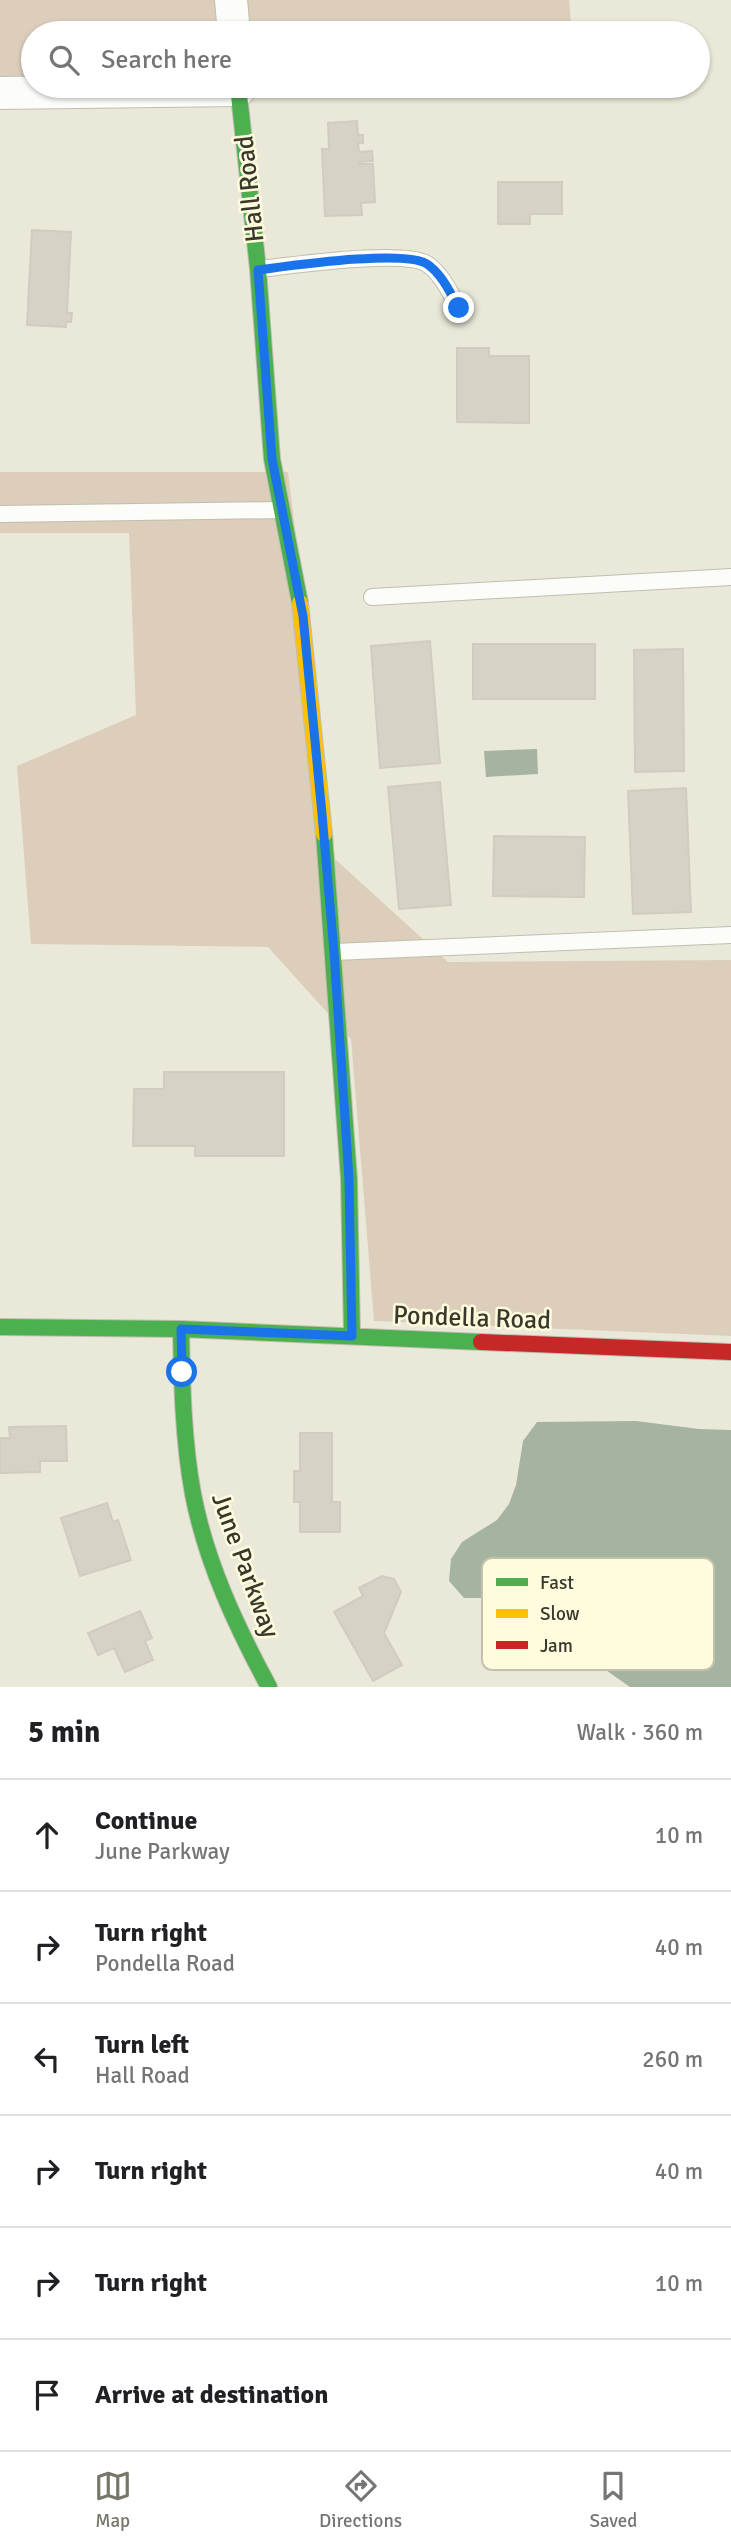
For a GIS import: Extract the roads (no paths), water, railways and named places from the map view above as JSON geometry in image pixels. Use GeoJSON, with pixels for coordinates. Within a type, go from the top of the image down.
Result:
{"type":"FeatureCollection","features":[{"type":"Feature","properties":{"kind":"street"},"geometry":{"type":"LineString","coordinates":[[232,0],[233,21]]}},
{"type":"Feature","properties":{"kind":"street"},"geometry":{"type":"LineString","coordinates":[[0,93],[21,93]]}},
{"type":"Feature","properties":{"kind":"street","name":"Hall Road"},"geometry":{"type":"LineString","coordinates":[[239,98],[258,270],[272,459],[303,616],[334,952],[349,1179],[352,1336]]}},
{"type":"Feature","properties":{"kind":"street","name":"Pondella Road"},"geometry":{"type":"LineString","coordinates":[[0,1327],[181,1329],[731,1352]]}},
{"type":"Feature","properties":{"kind":"street","name":"June Parkway"},"geometry":{"type":"LineString","coordinates":[[181,1329],[183,1404],[193,1494],[223,1591],[253,1658],[270,1687]]}},
{"type":"Feature","properties":{"kind":"lane"},"geometry":{"type":"LineString","coordinates":[[258,270],[384,259],[426,263],[439,275],[459,308]]}},
{"type":"Feature","properties":{"kind":"lane"},"geometry":{"type":"LineString","coordinates":[[0,514],[281,510]]}},
{"type":"Feature","properties":{"kind":"lane"},"geometry":{"type":"LineString","coordinates":[[372,597],[731,578]]}},
{"type":"Feature","properties":{"kind":"lane"},"geometry":{"type":"LineString","coordinates":[[334,952],[731,935]]}}]}
